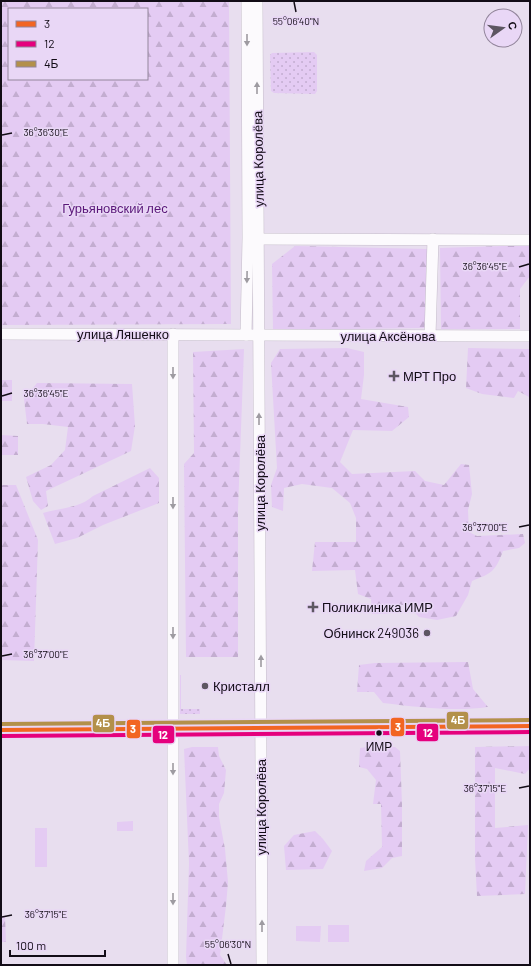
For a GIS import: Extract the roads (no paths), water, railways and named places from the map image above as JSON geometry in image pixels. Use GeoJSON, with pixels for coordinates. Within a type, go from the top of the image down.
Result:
{"type":"FeatureCollection","features":[{"type":"Feature","properties":{"kind":"main road","name":"улица Королёва"},"geometry":{"type":"LineString","coordinates":[[246,1],[248,238],[246,335]]}},
{"type":"Feature","properties":{"kind":"main road","name":"улица Королёва"},"geometry":{"type":"LineString","coordinates":[[258,1],[262,965]]}},
{"type":"Feature","properties":{"kind":"main road"},"geometry":{"type":"LineString","coordinates":[[248,238],[530,240]]}},
{"type":"Feature","properties":{"kind":"main road"},"geometry":{"type":"LineString","coordinates":[[430,336],[433,239]]}},
{"type":"Feature","properties":{"kind":"main road","name":"улица Ляшенко"},"geometry":{"type":"LineString","coordinates":[[1,334],[246,335]]}},
{"type":"Feature","properties":{"kind":"main road"},"geometry":{"type":"LineString","coordinates":[[173,334],[173,965]]}},
{"type":"Feature","properties":{"kind":"main road","name":"улица Аксёнова"},"geometry":{"type":"LineString","coordinates":[[246,335],[530,336]]}},
{"type":"Feature","properties":{"kind":"main road"},"geometry":{"type":"LineString","coordinates":[[1,730],[173,730],[530,726]]}},
{"type":"Feature","properties":{"kind":"place","name":"МРТ Про"},"geometry":{"type":"Point","coordinates":[394,376]}},
{"type":"Feature","properties":{"kind":"place","name":"Поликлиника ИМР"},"geometry":{"type":"Point","coordinates":[313,607]}},
{"type":"Feature","properties":{"kind":"place","name":"Обнинск 249036"},"geometry":{"type":"Point","coordinates":[427,633]}},
{"type":"Feature","properties":{"kind":"place","name":"Кристалл"},"geometry":{"type":"Point","coordinates":[205,686]}},
{"type":"Feature","properties":{"kind":"place","name":"ИМР"},"geometry":{"type":"Point","coordinates":[379,733]}},
{"type":"Feature","properties":{"kind":"park label","name":"Гурьяновский лес"},"geometry":{"type":"Point","coordinates":[115,208]}}]}
